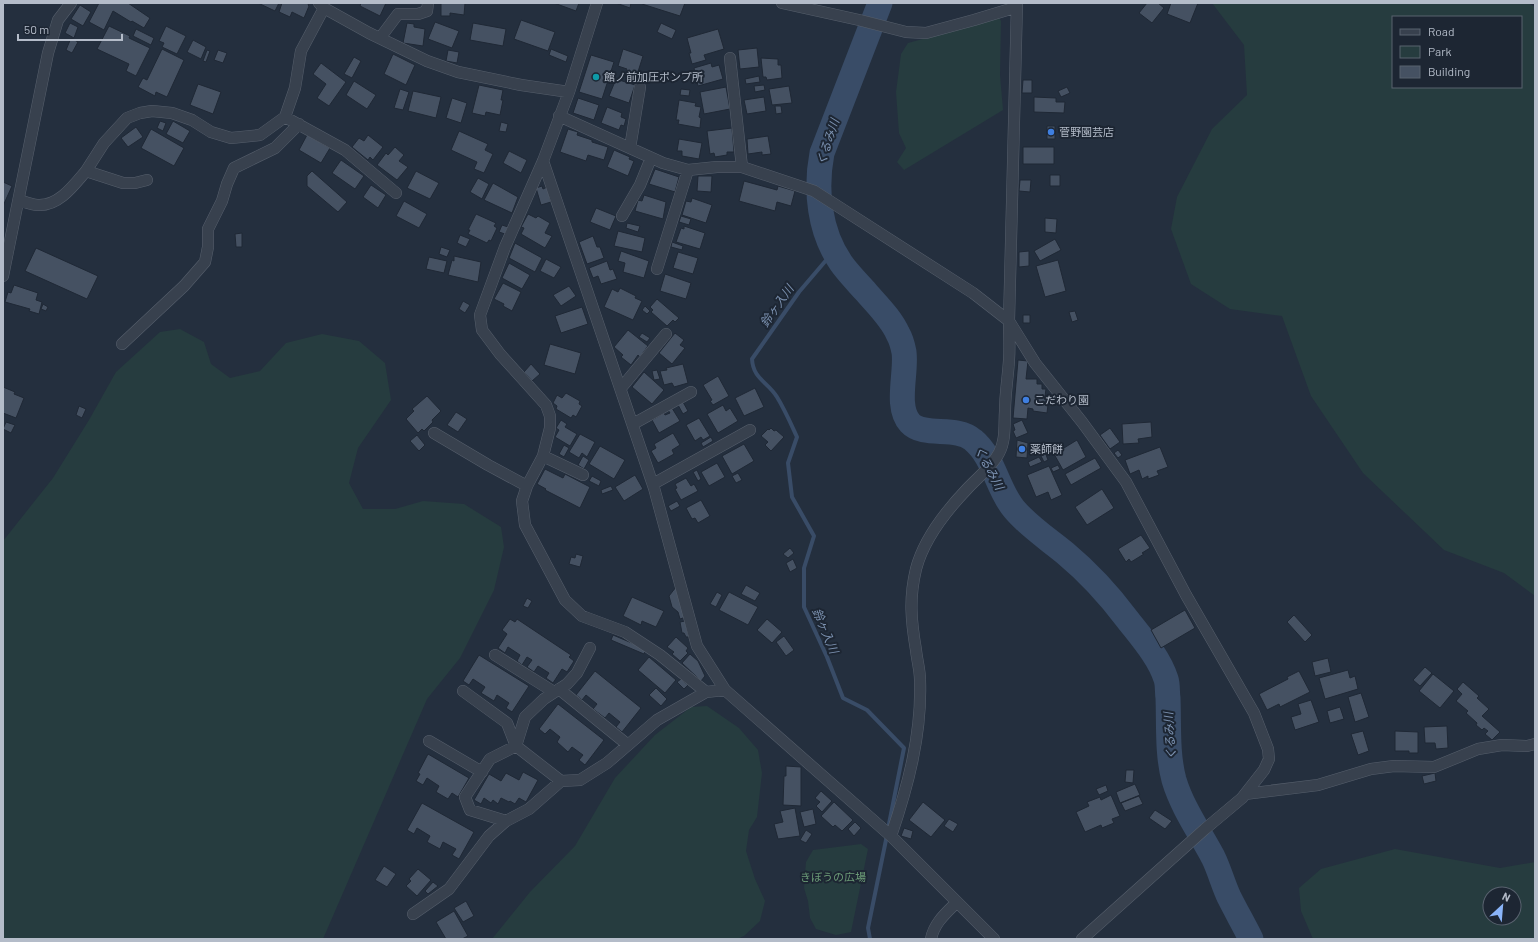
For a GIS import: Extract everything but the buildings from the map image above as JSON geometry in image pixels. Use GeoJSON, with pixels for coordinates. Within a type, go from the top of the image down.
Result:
{"type":"FeatureCollection","features":[{"type":"Feature","properties":{"kind":"street"},"geometry":{"type":"LineString","coordinates":[[3,276],[5,260],[19,200],[48,53],[58,20],[71,3]]}},
{"type":"Feature","properties":{"kind":"street"},"geometry":{"type":"LineString","coordinates":[[380,38],[398,14],[418,14],[427,11],[428,3]]}},
{"type":"Feature","properties":{"kind":"street"},"geometry":{"type":"LineString","coordinates":[[597,3],[569,92],[558,116],[543,161],[506,247],[480,315],[482,330],[500,354],[546,405],[550,416],[550,428],[542,456],[527,486],[522,501],[525,525],[565,600],[582,616],[626,632],[660,655],[706,692]]}},
{"type":"Feature","properties":{"kind":"street"},"geometry":{"type":"LineString","coordinates":[[782,3],[801,5],[906,32],[926,33],[974,20],[1017,5],[1009,360],[1004,436],[1000,452],[988,469],[967,489],[930,534],[916,568],[912,587],[910,609],[920,679],[919,718],[914,755],[902,805],[891,836]]}},
{"type":"Feature","properties":{"kind":"street"},"geometry":{"type":"LineString","coordinates":[[19,200],[37,205],[53,201],[66,194],[86,171],[104,143],[127,118],[140,113],[152,111],[172,113],[192,120],[212,132],[232,138],[260,136],[285,117],[295,88],[301,51],[321,5],[427,62],[458,72],[521,85],[569,92]]}},
{"type":"Feature","properties":{"kind":"street"},"geometry":{"type":"LineString","coordinates":[[730,58],[742,167]]}},
{"type":"Feature","properties":{"kind":"street"},"geometry":{"type":"LineString","coordinates":[[630,148],[640,87]]}},
{"type":"Feature","properties":{"kind":"street"},"geometry":{"type":"LineString","coordinates":[[558,116],[663,163],[688,170],[717,167],[742,167],[814,190],[833,202],[973,293],[1009,321],[1035,363],[1082,422],[1126,482],[1186,595],[1254,713],[1268,749],[1269,759],[1264,770],[1245,794],[1082,939]]}},
{"type":"Feature","properties":{"kind":"street"},"geometry":{"type":"LineString","coordinates":[[285,117],[345,150],[396,193]]}},
{"type":"Feature","properties":{"kind":"street"},"geometry":{"type":"LineString","coordinates":[[122,344],[184,286],[205,262],[208,247],[208,230],[222,201],[234,168],[275,148],[299,124]]}},
{"type":"Feature","properties":{"kind":"street"},"geometry":{"type":"LineString","coordinates":[[622,216],[640,185],[651,158]]}},
{"type":"Feature","properties":{"kind":"street"},"geometry":{"type":"LineString","coordinates":[[543,161],[653,484],[697,646],[725,690],[891,836],[994,939]]}},
{"type":"Feature","properties":{"kind":"street"},"geometry":{"type":"LineString","coordinates":[[657,269],[688,170]]}},
{"type":"Feature","properties":{"kind":"street"},"geometry":{"type":"LineString","coordinates":[[86,171],[123,183],[135,183],[147,180]]}},
{"type":"Feature","properties":{"kind":"street"},"geometry":{"type":"LineString","coordinates":[[620,388],[666,334]]}},
{"type":"Feature","properties":{"kind":"street"},"geometry":{"type":"LineString","coordinates":[[633,424],[691,392]]}},
{"type":"Feature","properties":{"kind":"street"},"geometry":{"type":"LineString","coordinates":[[653,484],[750,430]]}},
{"type":"Feature","properties":{"kind":"street"},"geometry":{"type":"LineString","coordinates":[[434,433],[527,486]]}},
{"type":"Feature","properties":{"kind":"street"},"geometry":{"type":"LineString","coordinates":[[542,456],[583,475]]}},
{"type":"Feature","properties":{"kind":"street"},"geometry":{"type":"LineString","coordinates":[[506,821],[470,810],[466,797],[490,759],[516,746],[525,717],[544,699],[566,684],[577,673],[590,648]]}},
{"type":"Feature","properties":{"kind":"street"},"geometry":{"type":"LineString","coordinates":[[495,655],[556,691],[628,745]]}},
{"type":"Feature","properties":{"kind":"street"},"geometry":{"type":"LineString","coordinates":[[413,914],[449,889],[489,836],[506,821],[529,809],[561,781],[580,780],[607,763],[657,720],[706,692],[725,690]]}},
{"type":"Feature","properties":{"kind":"street"},"geometry":{"type":"LineString","coordinates":[[462,691],[506,723],[516,746],[561,781]]}},
{"type":"Feature","properties":{"kind":"street"},"geometry":{"type":"LineString","coordinates":[[429,741],[482,772]]}},
{"type":"Feature","properties":{"kind":"street"},"geometry":{"type":"LineString","coordinates":[[1245,794],[1318,785],[1371,769],[1394,766],[1434,767],[1478,749],[1502,745],[1527,746],[1535,744]]}},
{"type":"Feature","properties":{"kind":"street"},"geometry":{"type":"LineString","coordinates":[[931,939],[935,927],[941,918],[956,902]]}},
{"type":"Feature","properties":{"kind":"green space"},"geometry":{"type":"Polygon","coordinates":[[[1212,3],[1528,3],[1535,7],[1535,596],[1504,573],[1444,550],[1363,473],[1311,396],[1282,316],[1230,309],[1191,284],[1171,229],[1177,197],[1212,129],[1247,95],[1244,45],[1212,3]]]}},
{"type":"Feature","properties":{"kind":"green space"},"geometry":{"type":"Polygon","coordinates":[[[999,18],[1001,21],[1000,75],[1003,110],[904,170],[897,162],[906,148],[899,133],[896,92],[901,54],[908,43],[999,18]]]}},
{"type":"Feature","properties":{"kind":"green space"},"geometry":{"type":"Polygon","coordinates":[[[180,329],[204,342],[211,364],[230,378],[260,371],[286,343],[322,334],[359,341],[385,363],[391,400],[358,448],[349,483],[363,509],[395,509],[423,501],[464,504],[501,527],[504,547],[494,590],[460,658],[427,699],[323,939],[3,939],[3,541],[53,478],[89,420],[116,372],[160,332],[180,329]]]}},
{"type":"Feature","properties":{"kind":"green space"},"geometry":{"type":"Polygon","coordinates":[[[707,706],[739,728],[758,750],[762,773],[757,817],[749,830],[746,851],[755,879],[765,901],[760,921],[744,936],[737,939],[492,939],[530,892],[575,846],[615,778],[655,735],[691,707],[707,706]]]}},
{"type":"Feature","properties":{"kind":"green space","name":"きぼうの広場"},"geometry":{"type":"Polygon","coordinates":[[[861,844],[868,849],[851,932],[836,935],[816,929],[810,918],[808,901],[804,888],[806,862],[813,850],[861,844]]]}},
{"type":"Feature","properties":{"kind":"green space"},"geometry":{"type":"Polygon","coordinates":[[[1395,849],[1500,868],[1535,862],[1535,939],[1313,939],[1301,911],[1299,888],[1321,869],[1395,849]]]}},
{"type":"Feature","properties":{"kind":"waterway","name":"くるみ川"},"geometry":{"type":"LineString","coordinates":[[880,3],[822,153],[819,196],[823,224],[828,238],[841,263],[888,317],[900,338],[905,360],[902,389],[903,408],[910,423],[923,430],[958,433],[973,440],[986,455],[1003,492],[1014,509],[1032,527],[1065,553],[1098,584],[1144,640],[1159,663],[1167,681],[1170,760],[1177,790],[1213,857],[1229,897],[1251,939]]}},
{"type":"Feature","properties":{"kind":"waterway","name":"鈴ヶ入川"},"geometry":{"type":"LineString","coordinates":[[834,249],[799,292],[752,359],[755,371],[777,397],[797,437],[788,463],[792,497],[814,536],[804,568],[804,607],[827,657],[843,698],[867,710],[904,748],[888,829]]}},
{"type":"Feature","properties":{"kind":"waterway","name":"鈴ヶ入川"},"geometry":{"type":"LineString","coordinates":[[870,939],[868,928],[887,835]]}},
{"type":"Feature","properties":{"kind":"place","name":"館ノ前加圧ポンプ所"},"geometry":{"type":"Point","coordinates":[596,77]}},
{"type":"Feature","properties":{"kind":"place","name":"菅野園芸店"},"geometry":{"type":"Point","coordinates":[1051,132]}},
{"type":"Feature","properties":{"kind":"place","name":"こだわり園"},"geometry":{"type":"Point","coordinates":[1026,400]}},
{"type":"Feature","properties":{"kind":"place","name":"薬師餅"},"geometry":{"type":"Point","coordinates":[1022,449]}}]}
